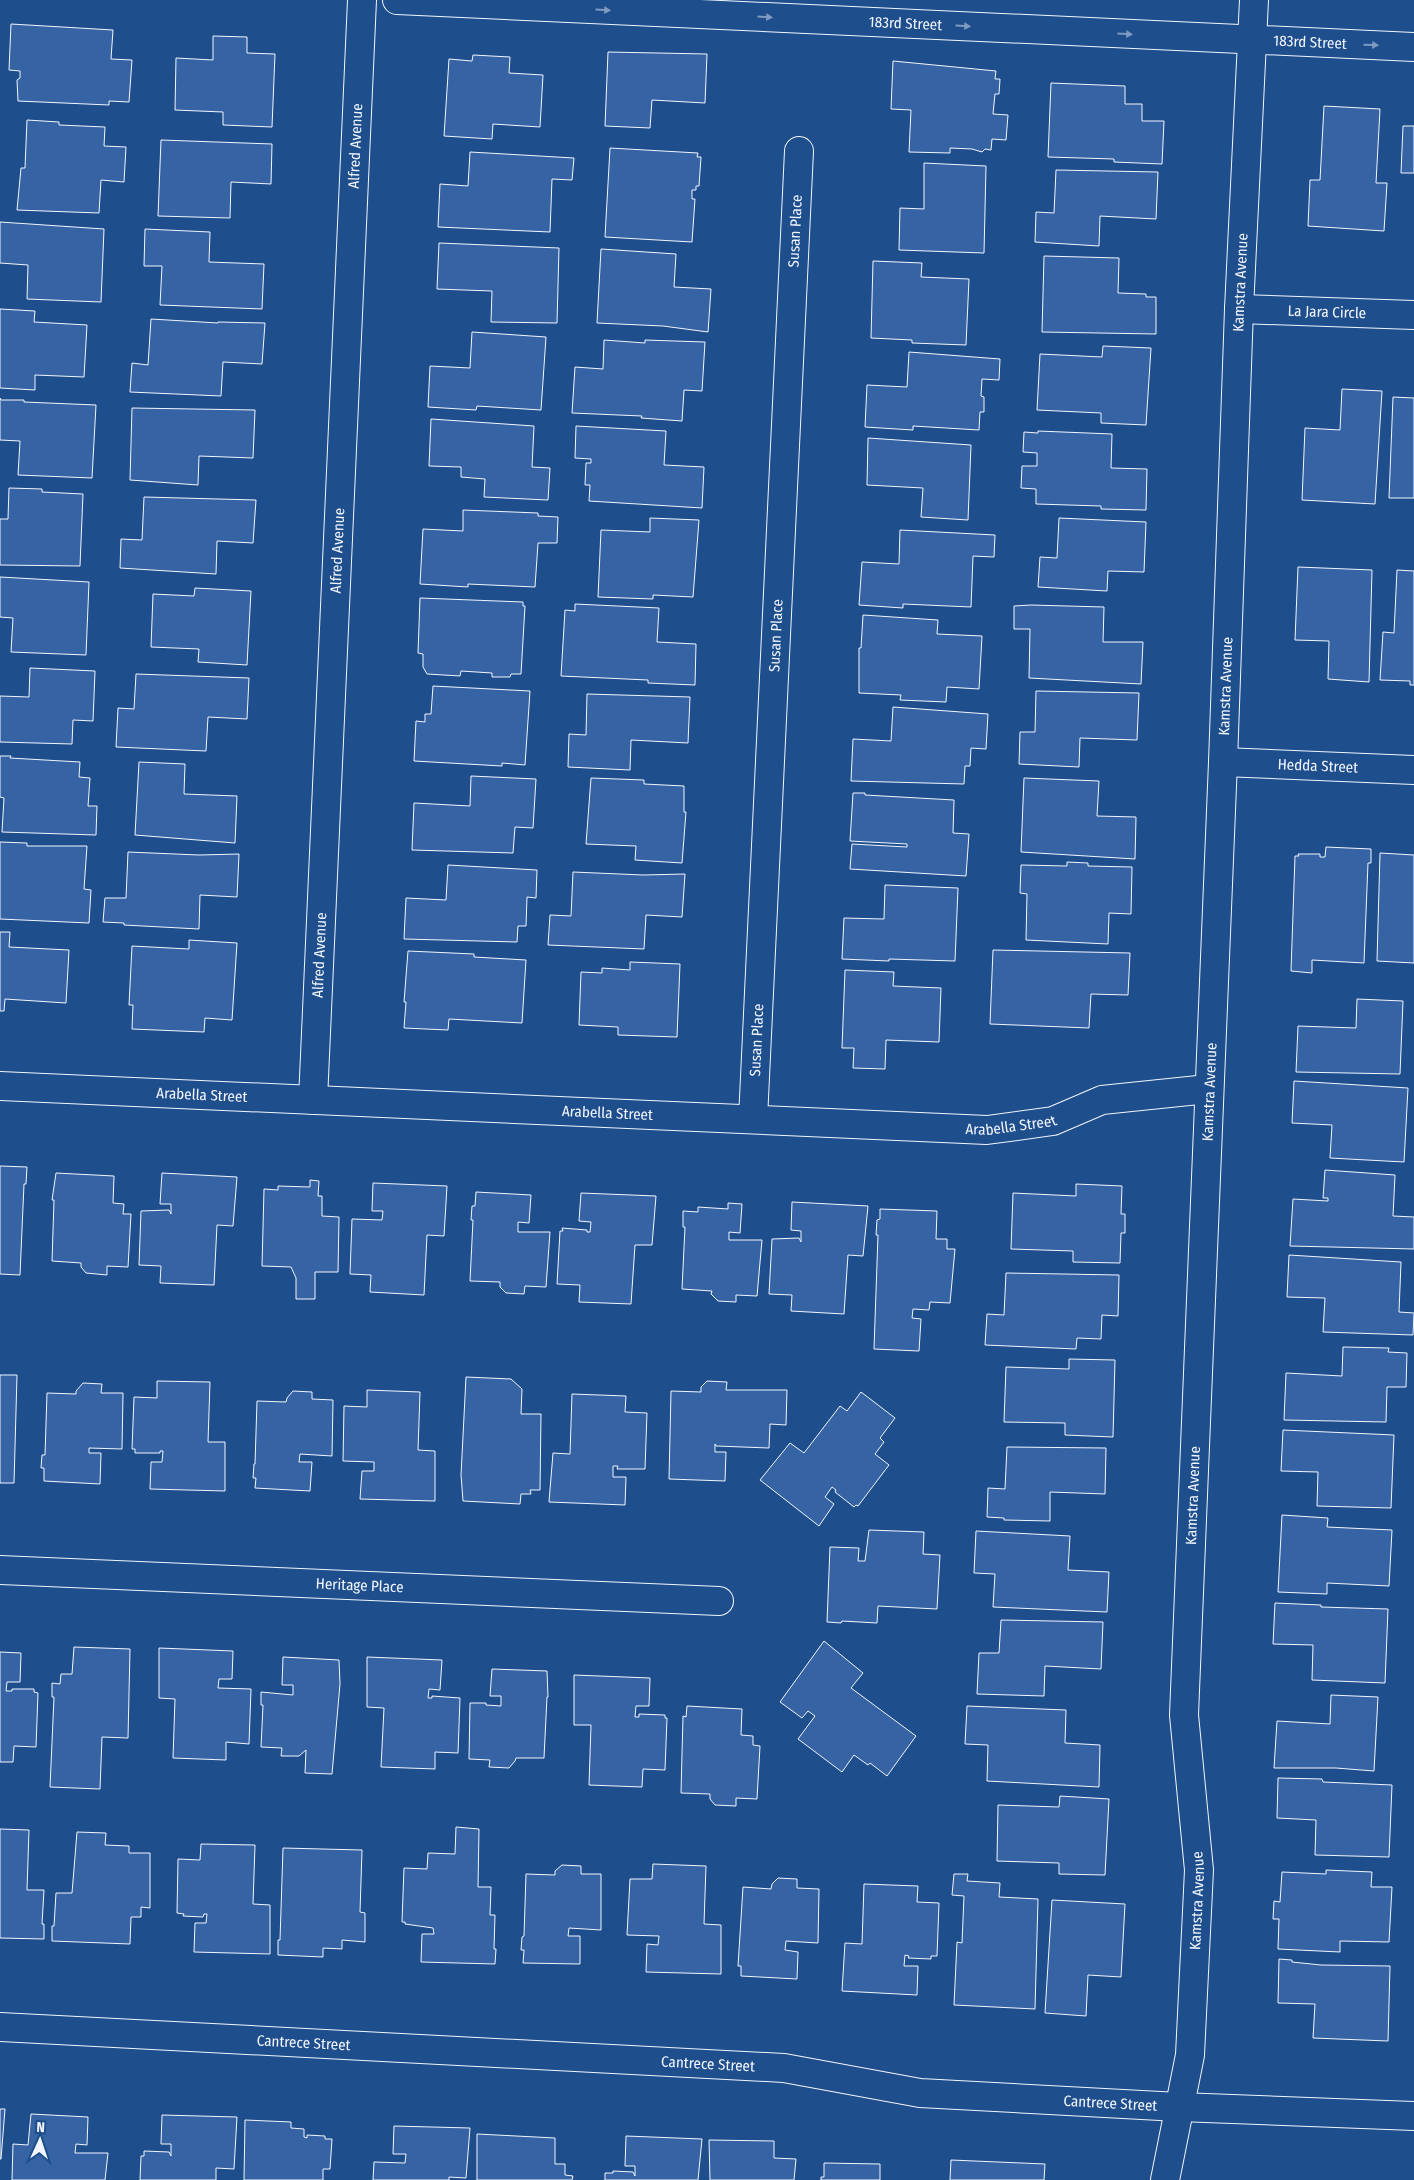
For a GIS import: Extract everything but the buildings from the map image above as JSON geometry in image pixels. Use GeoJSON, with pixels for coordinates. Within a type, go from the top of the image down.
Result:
{"type":"FeatureCollection","features":[{"type":"Feature","properties":{"kind":"street","name":"Alfred Avenue"},"geometry":{"type":"LineString","coordinates":[[313,1100],[362,0]]}},
{"type":"Feature","properties":{"kind":"street","name":"183rd Street"},"geometry":{"type":"LineString","coordinates":[[397,0],[1414,47]]}},
{"type":"Feature","properties":{"kind":"street","name":"Kamstra Avenue"},"geometry":{"type":"LineString","coordinates":[[1165,2180],[1190,2055],[1199,1870],[1184,1715],[1208,1089],[1223,762],[1238,309],[1254,0]]}},
{"type":"Feature","properties":{"kind":"street","name":"Susan Place"},"geometry":{"type":"LineString","coordinates":[[753,1119],[799,151]]}},
{"type":"Feature","properties":{"kind":"street","name":"La Jara Circle"},"geometry":{"type":"LineString","coordinates":[[1238,309],[1414,315]]}},
{"type":"Feature","properties":{"kind":"street","name":"Hedda Street"},"geometry":{"type":"LineString","coordinates":[[1223,762],[1414,770]]}},
{"type":"Feature","properties":{"kind":"street","name":"Arabella Street"},"geometry":{"type":"LineString","coordinates":[[0,1086],[987,1130],[1053,1120],[1102,1100],[1208,1089]]}},
{"type":"Feature","properties":{"kind":"street","name":"Heritage Place"},"geometry":{"type":"LineString","coordinates":[[0,1570],[720,1601]]}},
{"type":"Feature","properties":{"kind":"street","name":"Cantrece Street"},"geometry":{"type":"LineString","coordinates":[[0,2026],[784,2068],[920,2093],[1179,2107],[1414,2116]]}}]}
